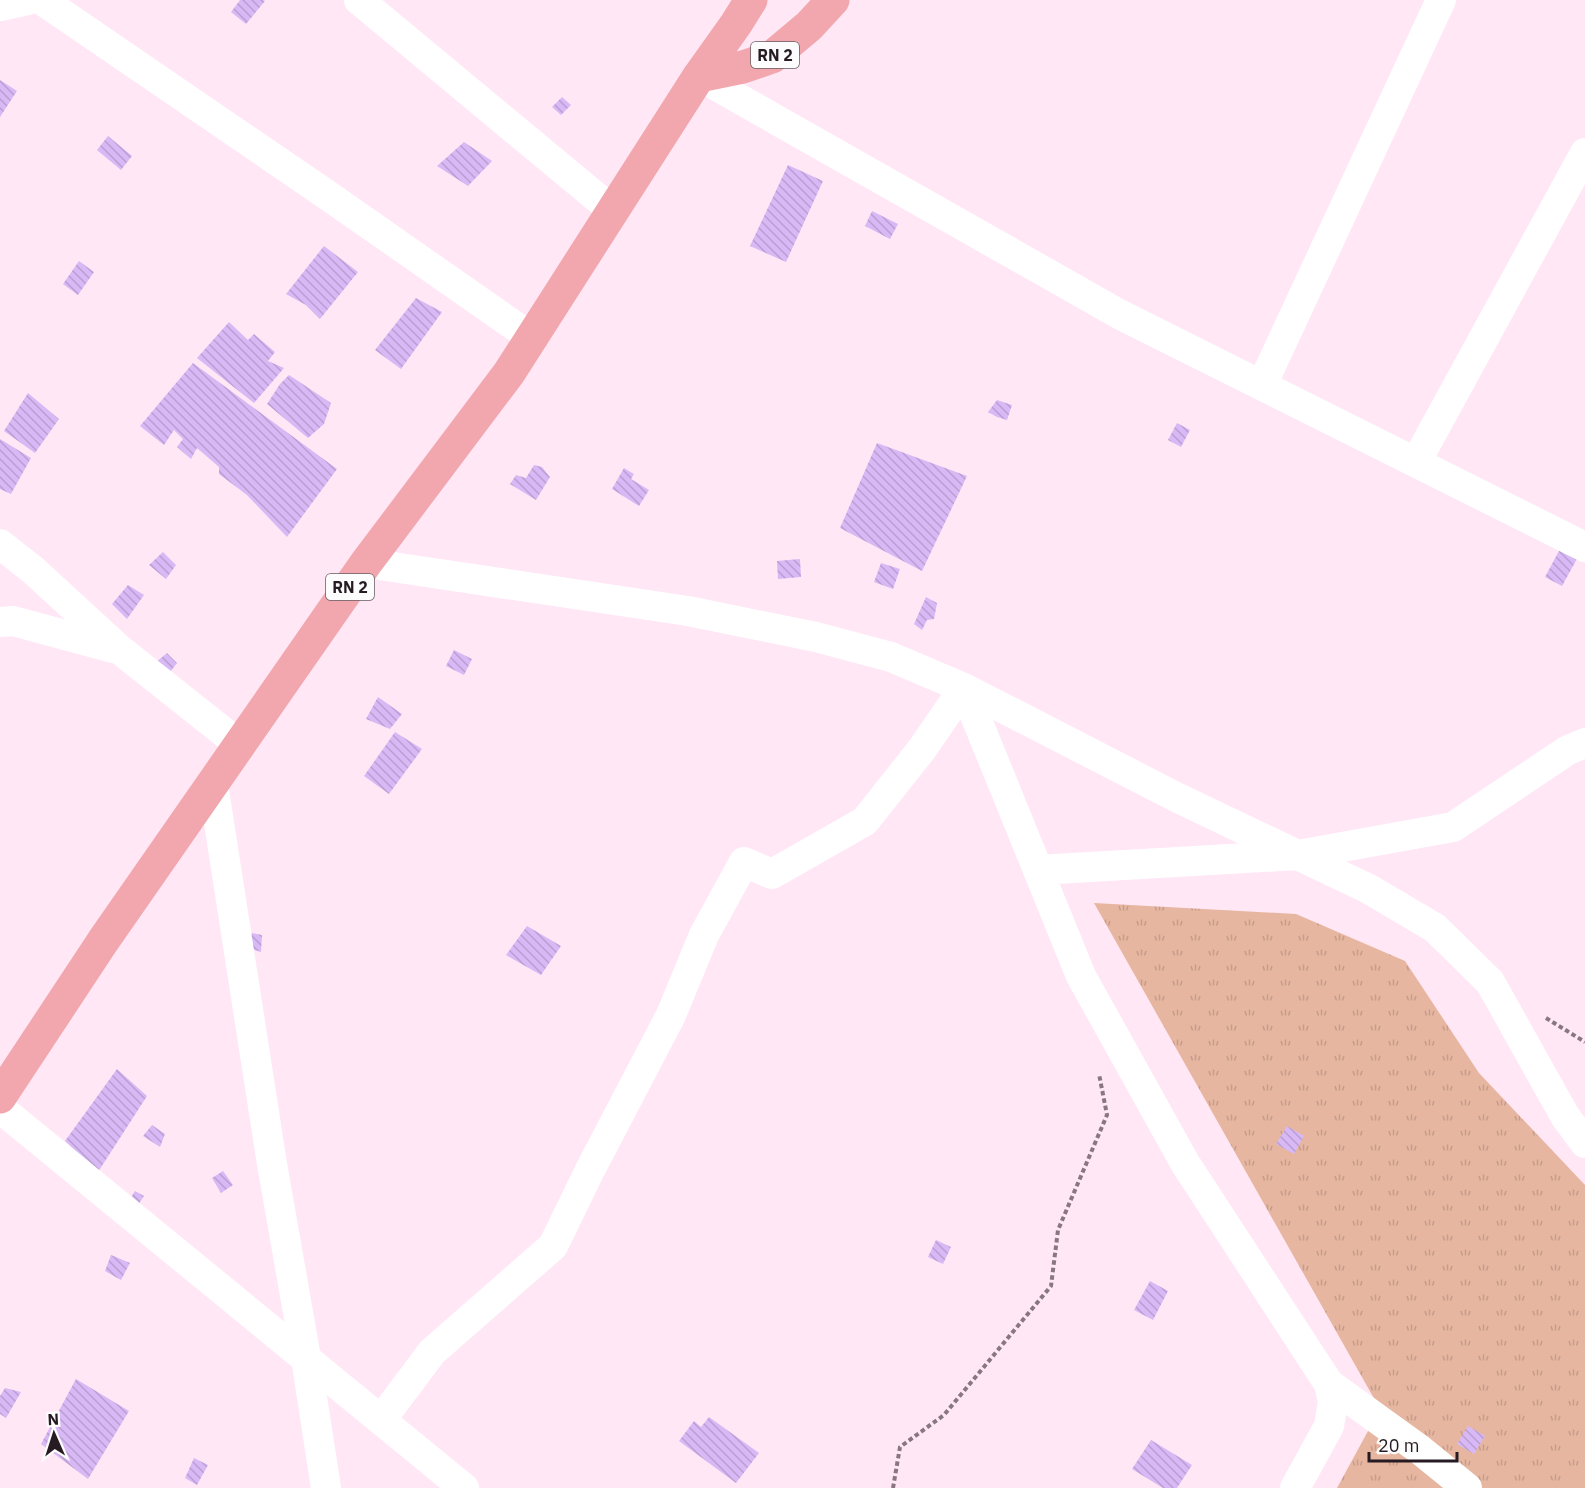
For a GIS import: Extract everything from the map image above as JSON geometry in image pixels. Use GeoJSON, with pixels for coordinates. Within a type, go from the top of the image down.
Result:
{"type":"FeatureCollection","features":[{"type":"Feature","properties":{"kind":"highway","name":"RN 2"},"geometry":{"type":"LineString","coordinates":[[0,1097],[103,941],[366,563],[509,373],[699,76],[751,0]]}},
{"type":"Feature","properties":{"kind":"highway","name":"RN 2"},"geometry":{"type":"LineString","coordinates":[[699,76],[742,67],[772,57],[809,26],[833,0]]}},
{"type":"Feature","properties":{"kind":"street"},"geometry":{"type":"LineString","coordinates":[[0,6],[28,0]]}},
{"type":"Feature","properties":{"kind":"street"},"geometry":{"type":"LineString","coordinates":[[42,0],[532,338]]}},
{"type":"Feature","properties":{"kind":"street"},"geometry":{"type":"LineString","coordinates":[[359,0],[613,211]]}},
{"type":"Feature","properties":{"kind":"street"},"geometry":{"type":"LineString","coordinates":[[1262,385],[1440,0]]}},
{"type":"Feature","properties":{"kind":"street"},"geometry":{"type":"LineString","coordinates":[[699,76],[1119,314],[1416,462],[1583,541]]}},
{"type":"Feature","properties":{"kind":"street"},"geometry":{"type":"LineString","coordinates":[[1416,462],[1585,153]]}},
{"type":"Feature","properties":{"kind":"street"},"geometry":{"type":"LineString","coordinates":[[0,544],[33,570],[119,649],[240,744]]}},
{"type":"Feature","properties":{"kind":"street"},"geometry":{"type":"LineString","coordinates":[[366,563],[688,612],[816,637],[891,657],[964,688],[1176,797],[1369,889],[1435,928],[1490,982],[1565,1116],[1585,1143]]}},
{"type":"Feature","properties":{"kind":"street"},"geometry":{"type":"LineString","coordinates":[[0,622],[13,621],[119,649]]}},
{"type":"Feature","properties":{"kind":"street"},"geometry":{"type":"LineString","coordinates":[[964,688],[1081,976],[1185,1163],[1329,1384],[1333,1402],[1329,1426],[1295,1488]]}},
{"type":"Feature","properties":{"kind":"street"},"geometry":{"type":"LineString","coordinates":[[381,1420],[432,1352],[553,1246],[671,1015],[704,935],[744,862],[772,874],[865,821],[922,749],[964,688]]}},
{"type":"Feature","properties":{"kind":"street"},"geometry":{"type":"LineString","coordinates":[[1038,870],[1298,855],[1453,827],[1568,750],[1585,743]]}},
{"type":"Feature","properties":{"kind":"street"},"geometry":{"type":"LineString","coordinates":[[213,784],[272,1164],[326,1488]]}},
{"type":"Feature","properties":{"kind":"street"},"geometry":{"type":"LineString","coordinates":[[0,1108],[464,1488]]}},
{"type":"Feature","properties":{"kind":"street"},"geometry":{"type":"LineString","coordinates":[[1329,1384],[1419,1449],[1467,1488]]}},
{"type":"Feature","properties":{"kind":"path"},"geometry":{"type":"LineString","coordinates":[[893,1488],[900,1447],[944,1415],[1051,1286],[1059,1230],[1107,1115],[1099,1073]]}},
{"type":"Feature","properties":{"kind":"green space"},"geometry":{"type":"Polygon","coordinates":[[[1094,903],[1296,914],[1405,961],[1479,1073],[1585,1185],[1585,1488],[1337,1488],[1380,1409],[1094,903]]]}},
{"type":"Feature","properties":{"kind":"building"},"geometry":{"type":"Polygon","coordinates":[[[240,0],[265,1],[246,24],[231,12],[240,0]]]}},
{"type":"Feature","properties":{"kind":"building"},"geometry":{"type":"Polygon","coordinates":[[[0,80],[17,91],[0,117],[0,80]]]}},
{"type":"Feature","properties":{"kind":"building"},"geometry":{"type":"Polygon","coordinates":[[[562,97],[571,105],[561,115],[552,107],[562,97]]]}},
{"type":"Feature","properties":{"kind":"building"},"geometry":{"type":"Polygon","coordinates":[[[108,136],[132,156],[121,170],[97,150],[108,136]]]}},
{"type":"Feature","properties":{"kind":"building"},"geometry":{"type":"Polygon","coordinates":[[[464,142],[492,161],[468,186],[437,166],[464,142]]]}},
{"type":"Feature","properties":{"kind":"building"},"geometry":{"type":"Polygon","coordinates":[[[788,165],[823,181],[786,262],[750,246],[788,165]]]}},
{"type":"Feature","properties":{"kind":"building"},"geometry":{"type":"Polygon","coordinates":[[[872,211],[898,224],[890,239],[865,226],[872,211]]]}},
{"type":"Feature","properties":{"kind":"building"},"geometry":{"type":"Polygon","coordinates":[[[324,246],[358,272],[320,319],[306,305],[286,294],[324,246]]]}},
{"type":"Feature","properties":{"kind":"building"},"geometry":{"type":"Polygon","coordinates":[[[79,261],[94,272],[78,295],[63,284],[79,261]]]}},
{"type":"Feature","properties":{"kind":"building"},"geometry":{"type":"Polygon","coordinates":[[[416,298],[442,312],[401,369],[375,350],[416,298]]]}},
{"type":"Feature","properties":{"kind":"building"},"geometry":{"type":"Polygon","coordinates":[[[229,322],[248,340],[254,334],[275,352],[268,361],[284,368],[254,403],[197,358],[229,322]]]}},
{"type":"Feature","properties":{"kind":"building"},"geometry":{"type":"Polygon","coordinates":[[[193,363],[337,469],[287,537],[247,495],[219,474],[219,467],[197,448],[191,459],[177,447],[183,439],[174,430],[164,445],[140,426],[193,363]]]}},
{"type":"Feature","properties":{"kind":"building"},"geometry":{"type":"Polygon","coordinates":[[[289,375],[331,403],[324,424],[308,438],[267,404],[289,375]]]}},
{"type":"Feature","properties":{"kind":"building"},"geometry":{"type":"Polygon","coordinates":[[[28,393],[59,419],[35,453],[4,431],[28,393]]]}},
{"type":"Feature","properties":{"kind":"building"},"geometry":{"type":"Polygon","coordinates":[[[997,400],[1012,405],[1007,420],[988,412],[997,400]]]}},
{"type":"Feature","properties":{"kind":"building"},"geometry":{"type":"Polygon","coordinates":[[[1177,423],[1190,430],[1181,447],[1168,440],[1177,423]]]}},
{"type":"Feature","properties":{"kind":"building"},"geometry":{"type":"Polygon","coordinates":[[[0,439],[31,458],[11,494],[0,489],[0,439]]]}},
{"type":"Feature","properties":{"kind":"building"},"geometry":{"type":"Polygon","coordinates":[[[877,443],[967,476],[922,571],[840,528],[877,443]]]}},
{"type":"Feature","properties":{"kind":"building"},"geometry":{"type":"Polygon","coordinates":[[[534,465],[542,467],[550,477],[536,500],[510,484],[516,475],[526,478],[534,465]]]}},
{"type":"Feature","properties":{"kind":"building"},"geometry":{"type":"Polygon","coordinates":[[[624,468],[634,474],[631,479],[649,490],[639,506],[612,489],[624,468]]]}},
{"type":"Feature","properties":{"kind":"building"},"geometry":{"type":"Polygon","coordinates":[[[1560,549],[1578,557],[1562,586],[1545,577],[1560,549]]]}},
{"type":"Feature","properties":{"kind":"building"},"geometry":{"type":"Polygon","coordinates":[[[163,552],[176,565],[166,579],[149,565],[163,552]]]}},
{"type":"Feature","properties":{"kind":"building"},"geometry":{"type":"Polygon","coordinates":[[[800,559],[801,577],[778,579],[777,561],[800,559]]]}},
{"type":"Feature","properties":{"kind":"building"},"geometry":{"type":"Polygon","coordinates":[[[881,563],[900,569],[893,589],[874,582],[881,563]]]}},
{"type":"Feature","properties":{"kind":"building"},"geometry":{"type":"Polygon","coordinates":[[[128,585],[144,595],[127,619],[112,604],[128,585]]]}},
{"type":"Feature","properties":{"kind":"building"},"geometry":{"type":"Polygon","coordinates":[[[926,597],[937,603],[934,619],[927,620],[922,630],[914,624],[926,597]]]}},
{"type":"Feature","properties":{"kind":"building"},"geometry":{"type":"Polygon","coordinates":[[[454,650],[472,659],[464,675],[446,666],[454,650]]]}},
{"type":"Feature","properties":{"kind":"building"},"geometry":{"type":"Polygon","coordinates":[[[167,653],[177,663],[167,676],[155,663],[167,653]]]}},
{"type":"Feature","properties":{"kind":"building"},"geometry":{"type":"Polygon","coordinates":[[[378,697],[402,714],[390,729],[366,719],[378,697]]]}},
{"type":"Feature","properties":{"kind":"building"},"geometry":{"type":"Polygon","coordinates":[[[395,732],[422,749],[389,794],[364,776],[395,732]]]}},
{"type":"Feature","properties":{"kind":"building"},"geometry":{"type":"Polygon","coordinates":[[[527,926],[561,946],[541,975],[506,955],[527,926]]]}},
{"type":"Feature","properties":{"kind":"building"},"geometry":{"type":"Polygon","coordinates":[[[252,933],[262,935],[261,952],[246,947],[252,933]]]}},
{"type":"Feature","properties":{"kind":"building"},"geometry":{"type":"Polygon","coordinates":[[[117,1069],[147,1096],[98,1172],[65,1141],[117,1069]]]}},
{"type":"Feature","properties":{"kind":"building"},"geometry":{"type":"Polygon","coordinates":[[[152,1125],[165,1134],[160,1147],[143,1136],[152,1125]]]}},
{"type":"Feature","properties":{"kind":"building"},"geometry":{"type":"Polygon","coordinates":[[[1287,1126],[1304,1136],[1294,1154],[1276,1144],[1287,1126]]]}},
{"type":"Feature","properties":{"kind":"building"},"geometry":{"type":"Polygon","coordinates":[[[223,1171],[233,1185],[221,1193],[212,1178],[223,1171]]]}},
{"type":"Feature","properties":{"kind":"building"},"geometry":{"type":"Polygon","coordinates":[[[135,1191],[144,1196],[138,1205],[130,1199],[135,1191]]]}},
{"type":"Feature","properties":{"kind":"building"},"geometry":{"type":"Polygon","coordinates":[[[936,1240],[951,1247],[943,1264],[928,1257],[936,1240]]]}},
{"type":"Feature","properties":{"kind":"building"},"geometry":{"type":"Polygon","coordinates":[[[111,1255],[130,1263],[121,1280],[105,1271],[111,1255]]]}},
{"type":"Feature","properties":{"kind":"building"},"geometry":{"type":"Polygon","coordinates":[[[1150,1281],[1168,1291],[1153,1320],[1134,1310],[1150,1281]]]}},
{"type":"Feature","properties":{"kind":"building"},"geometry":{"type":"Polygon","coordinates":[[[76,1379],[129,1411],[88,1479],[41,1444],[76,1379]]]}},
{"type":"Feature","properties":{"kind":"building"},"geometry":{"type":"Polygon","coordinates":[[[5,1388],[21,1392],[6,1418],[0,1414],[0,1396],[5,1388]]]}},
{"type":"Feature","properties":{"kind":"building"},"geometry":{"type":"Polygon","coordinates":[[[709,1417],[759,1453],[736,1483],[679,1441],[694,1421],[701,1427],[709,1417]]]}},
{"type":"Feature","properties":{"kind":"building"},"geometry":{"type":"Polygon","coordinates":[[[1468,1426],[1485,1436],[1474,1454],[1457,1444],[1468,1426]]]}},
{"type":"Feature","properties":{"kind":"building"},"geometry":{"type":"Polygon","coordinates":[[[1151,1440],[1192,1465],[1177,1488],[1163,1488],[1132,1469],[1151,1440]]]}},
{"type":"Feature","properties":{"kind":"building"},"geometry":{"type":"Polygon","coordinates":[[[194,1458],[208,1465],[197,1485],[185,1478],[194,1458]]]}}]}
